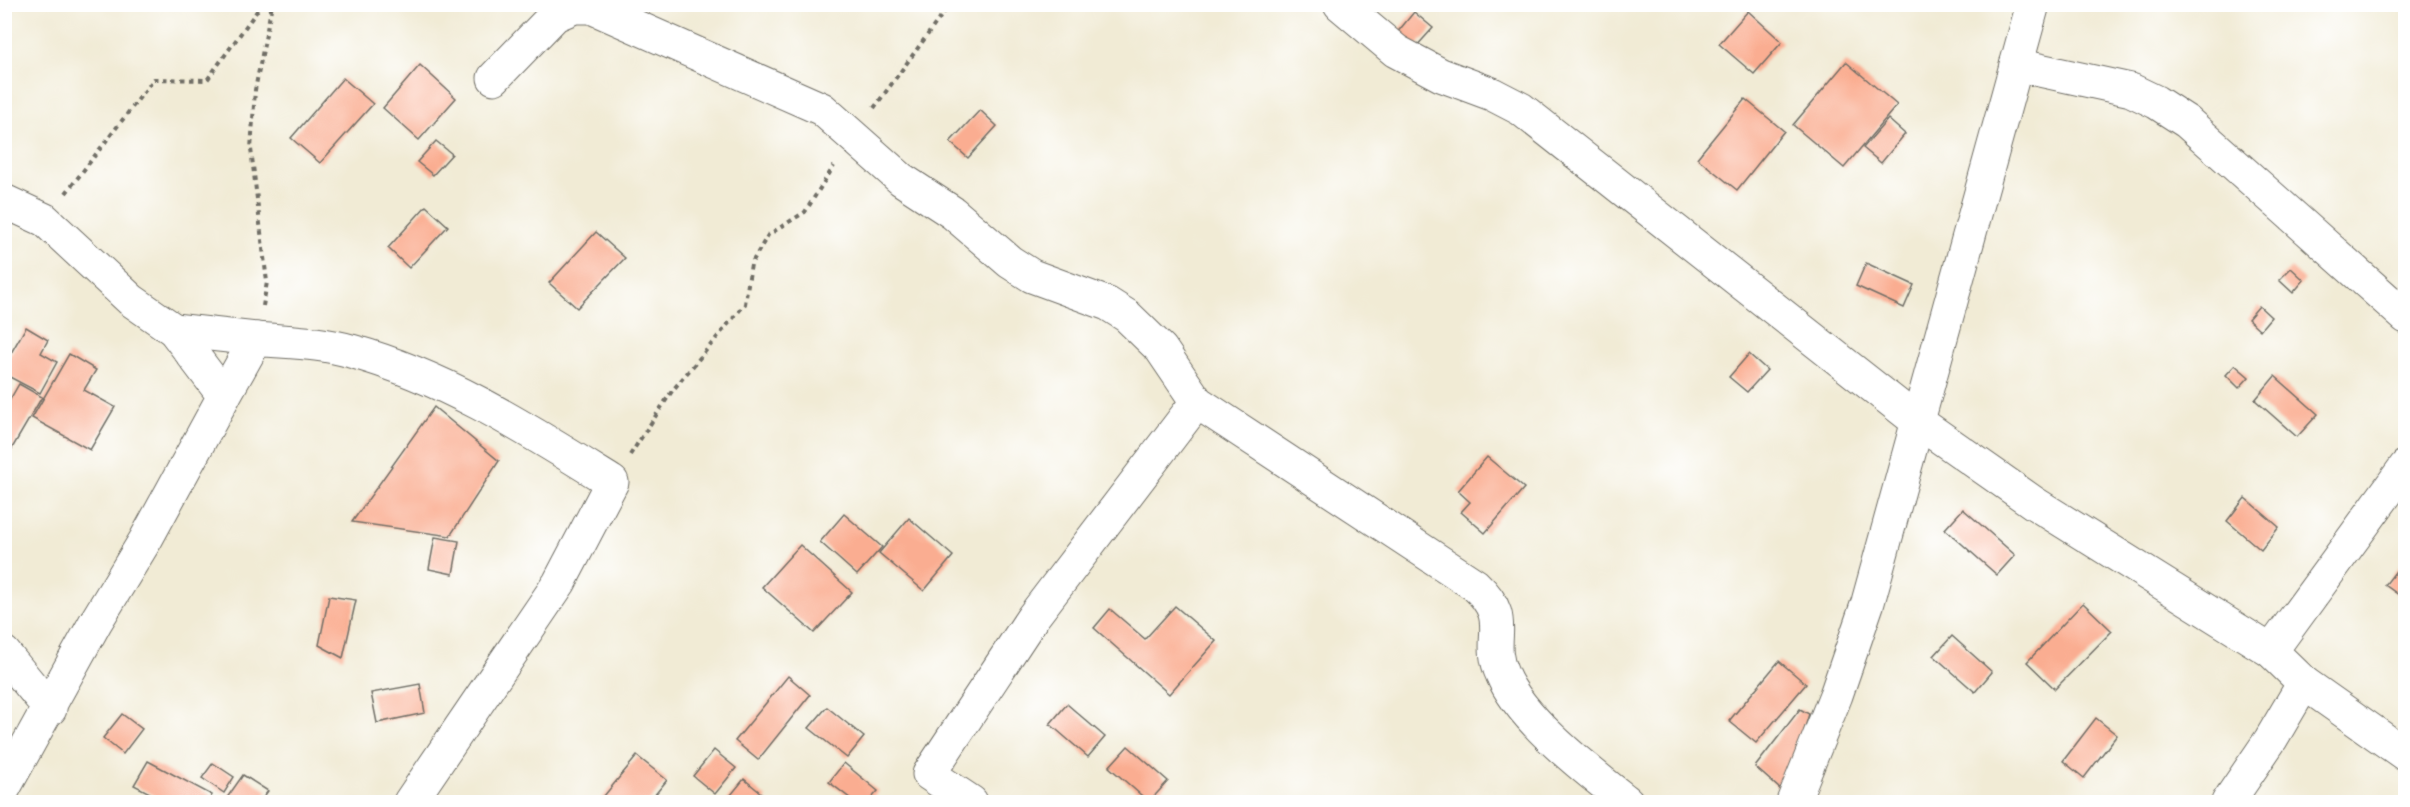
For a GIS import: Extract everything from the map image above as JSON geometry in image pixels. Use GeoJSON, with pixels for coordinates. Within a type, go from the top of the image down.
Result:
{"type":"FeatureCollection","features":[{"type":"Feature","properties":{"kind":"street"},"geometry":{"type":"LineString","coordinates":[[1340,4],[1396,51],[1441,75],[1491,94],[1521,109],[1917,421],[2034,503],[2271,651],[2304,683],[2406,755]]}},
{"type":"Feature","properties":{"kind":"street"},"geometry":{"type":"LineString","coordinates":[[1793,802],[1836,695],[1868,602],[2033,4]]}},
{"type":"Feature","properties":{"kind":"street"},"geometry":{"type":"LineString","coordinates":[[494,78],[555,15],[574,7],[591,8],[804,100],[835,118],[901,178],[953,213],[1010,262],[1032,276],[1108,304],[1127,316],[1161,349],[1197,402],[1461,575],[1487,596],[1497,616],[1498,661],[1501,674],[1507,684],[1539,725],[1586,770],[1627,802]]}},
{"type":"Feature","properties":{"kind":"street"},"geometry":{"type":"LineString","coordinates":[[2016,65],[2131,90],[2172,112],[2187,122],[2406,317]]}},
{"type":"Feature","properties":{"kind":"street"},"geometry":{"type":"LineString","coordinates":[[4,201],[45,220],[131,300],[174,330],[224,396]]}},
{"type":"Feature","properties":{"kind":"street"},"geometry":{"type":"LineString","coordinates":[[174,330],[315,344],[351,350],[418,375],[479,402],[612,482],[559,583],[410,802]]}},
{"type":"Feature","properties":{"kind":"street"},"geometry":{"type":"LineString","coordinates":[[4,788],[50,709],[95,623],[146,539],[256,339]]}},
{"type":"Feature","properties":{"kind":"street"},"geometry":{"type":"LineString","coordinates":[[971,802],[929,774],[1033,617],[1197,402]]}},
{"type":"Feature","properties":{"kind":"street"},"geometry":{"type":"LineString","coordinates":[[2271,651],[2406,466]]}},
{"type":"Feature","properties":{"kind":"street"},"geometry":{"type":"LineString","coordinates":[[4,653],[50,709]]}},
{"type":"Feature","properties":{"kind":"street"},"geometry":{"type":"LineString","coordinates":[[2228,802],[2271,739],[2304,683]]}},
{"type":"Feature","properties":{"kind":"path"},"geometry":{"type":"LineString","coordinates":[[45,220],[154,79],[207,80],[262,4]]}},
{"type":"Feature","properties":{"kind":"path"},"geometry":{"type":"LineString","coordinates":[[256,339],[267,282],[251,149],[255,90],[272,4]]}},
{"type":"Feature","properties":{"kind":"path"},"geometry":{"type":"LineString","coordinates":[[612,482],[672,391],[744,304],[751,264],[768,235],[805,212],[853,136],[950,4]]}},
{"type":"Feature","properties":{"kind":"building"},"geometry":{"type":"Polygon","coordinates":[[[1748,11],[1782,42],[1754,74],[1719,44],[1748,11]]]}},
{"type":"Feature","properties":{"kind":"building"},"geometry":{"type":"Polygon","coordinates":[[[1414,12],[1433,28],[1414,49],[1396,34],[1414,12]]]}},
{"type":"Feature","properties":{"kind":"building"},"geometry":{"type":"Polygon","coordinates":[[[1846,62],[1897,105],[1844,168],[1793,125],[1846,62]]]}},
{"type":"Feature","properties":{"kind":"building"},"geometry":{"type":"Polygon","coordinates":[[[420,65],[456,98],[419,140],[383,108],[420,65]]]}},
{"type":"Feature","properties":{"kind":"building"},"geometry":{"type":"Polygon","coordinates":[[[343,78],[373,104],[320,163],[291,138],[343,78]]]}},
{"type":"Feature","properties":{"kind":"building"},"geometry":{"type":"Polygon","coordinates":[[[1745,99],[1784,131],[1737,190],[1697,158],[1745,99]]]}},
{"type":"Feature","properties":{"kind":"building"},"geometry":{"type":"Polygon","coordinates":[[[980,110],[997,126],[968,158],[950,142],[980,110]]]}},
{"type":"Feature","properties":{"kind":"building"},"geometry":{"type":"Polygon","coordinates":[[[1888,119],[1905,134],[1881,163],[1863,148],[1888,119]]]}},
{"type":"Feature","properties":{"kind":"building"},"geometry":{"type":"Polygon","coordinates":[[[436,141],[452,154],[433,175],[417,162],[436,141]]]}},
{"type":"Feature","properties":{"kind":"building"},"geometry":{"type":"Polygon","coordinates":[[[426,206],[448,226],[409,268],[388,248],[426,206]]]}},
{"type":"Feature","properties":{"kind":"building"},"geometry":{"type":"Polygon","coordinates":[[[596,232],[625,258],[577,308],[549,283],[596,232]]]}},
{"type":"Feature","properties":{"kind":"building"},"geometry":{"type":"Polygon","coordinates":[[[1866,263],[1914,285],[1904,308],[1856,286],[1866,263]]]}},
{"type":"Feature","properties":{"kind":"building"},"geometry":{"type":"Polygon","coordinates":[[[2291,268],[2304,280],[2293,293],[2279,280],[2291,268]]]}},
{"type":"Feature","properties":{"kind":"building"},"geometry":{"type":"Polygon","coordinates":[[[2259,306],[2271,317],[2260,330],[2248,319],[2259,306]]]}},
{"type":"Feature","properties":{"kind":"building"},"geometry":{"type":"Polygon","coordinates":[[[26,327],[48,340],[41,353],[57,362],[40,393],[4,374],[4,365],[26,327]]]}},
{"type":"Feature","properties":{"kind":"building"},"geometry":{"type":"Polygon","coordinates":[[[69,354],[96,370],[84,390],[115,407],[90,450],[32,418],[69,354]]]}},
{"type":"Feature","properties":{"kind":"building"},"geometry":{"type":"Polygon","coordinates":[[[1749,354],[1767,370],[1747,392],[1729,377],[1749,354]]]}},
{"type":"Feature","properties":{"kind":"building"},"geometry":{"type":"Polygon","coordinates":[[[2235,365],[2249,377],[2239,388],[2226,375],[2235,365]]]}},
{"type":"Feature","properties":{"kind":"building"},"geometry":{"type":"Polygon","coordinates":[[[2275,376],[2318,414],[2297,437],[2255,400],[2275,376]]]}},
{"type":"Feature","properties":{"kind":"building"},"geometry":{"type":"Polygon","coordinates":[[[19,384],[42,397],[4,462],[4,410],[19,384]]]}},
{"type":"Feature","properties":{"kind":"building"},"geometry":{"type":"Polygon","coordinates":[[[434,407],[499,461],[450,536],[352,522],[434,407]]]}},
{"type":"Feature","properties":{"kind":"building"},"geometry":{"type":"Polygon","coordinates":[[[1487,457],[1524,488],[1485,533],[1461,512],[1470,502],[1458,491],[1487,457]]]}},
{"type":"Feature","properties":{"kind":"building"},"geometry":{"type":"Polygon","coordinates":[[[2245,498],[2279,527],[2261,550],[2227,521],[2245,498]]]}},
{"type":"Feature","properties":{"kind":"building"},"geometry":{"type":"Polygon","coordinates":[[[1963,509],[2015,555],[1997,575],[1945,529],[1963,509]]]}},
{"type":"Feature","properties":{"kind":"building"},"geometry":{"type":"Polygon","coordinates":[[[844,514],[882,547],[857,575],[820,542],[844,514]]]}},
{"type":"Feature","properties":{"kind":"building"},"geometry":{"type":"Polygon","coordinates":[[[909,518],[953,556],[924,591],[879,553],[909,518]]]}},
{"type":"Feature","properties":{"kind":"building"},"geometry":{"type":"Polygon","coordinates":[[[435,537],[459,541],[453,574],[429,569],[435,537]]]}},
{"type":"Feature","properties":{"kind":"building"},"geometry":{"type":"Polygon","coordinates":[[[800,545],[852,592],[814,633],[762,587],[800,545]]]}},
{"type":"Feature","properties":{"kind":"building"},"geometry":{"type":"Polygon","coordinates":[[[2406,558],[2406,600],[2385,585],[2406,558]]]}},
{"type":"Feature","properties":{"kind":"building"},"geometry":{"type":"Polygon","coordinates":[[[329,596],[356,600],[343,658],[319,645],[329,596]]]}},
{"type":"Feature","properties":{"kind":"building"},"geometry":{"type":"Polygon","coordinates":[[[2083,603],[2112,631],[2055,689],[2027,662],[2083,603]]]}},
{"type":"Feature","properties":{"kind":"building"},"geometry":{"type":"Polygon","coordinates":[[[1175,606],[1216,641],[1169,694],[1094,628],[1110,609],[1145,639],[1175,606]]]}},
{"type":"Feature","properties":{"kind":"building"},"geometry":{"type":"Polygon","coordinates":[[[1952,636],[1992,672],[1975,692],[1934,656],[1952,636]]]}},
{"type":"Feature","properties":{"kind":"building"},"geometry":{"type":"Polygon","coordinates":[[[1779,661],[1806,684],[1756,743],[1729,721],[1779,661]]]}},
{"type":"Feature","properties":{"kind":"building"},"geometry":{"type":"Polygon","coordinates":[[[788,676],[810,695],[758,760],[735,741],[788,676]]]}},
{"type":"Feature","properties":{"kind":"building"},"geometry":{"type":"Polygon","coordinates":[[[420,684],[425,713],[377,723],[371,693],[420,684]]]}},
{"type":"Feature","properties":{"kind":"building"},"geometry":{"type":"Polygon","coordinates":[[[1067,704],[1105,737],[1088,757],[1050,724],[1067,704]]]}},
{"type":"Feature","properties":{"kind":"building"},"geometry":{"type":"Polygon","coordinates":[[[827,707],[864,737],[847,758],[809,728],[827,707]]]}},
{"type":"Feature","properties":{"kind":"building"},"geometry":{"type":"Polygon","coordinates":[[[1800,709],[1809,714],[1788,784],[1779,788],[1755,767],[1800,709]]]}},
{"type":"Feature","properties":{"kind":"building"},"geometry":{"type":"Polygon","coordinates":[[[122,714],[142,729],[123,754],[103,738],[122,714]]]}},
{"type":"Feature","properties":{"kind":"building"},"geometry":{"type":"Polygon","coordinates":[[[2096,718],[2117,735],[2084,778],[2063,761],[2096,718]]]}},
{"type":"Feature","properties":{"kind":"building"},"geometry":{"type":"Polygon","coordinates":[[[1128,746],[1168,781],[1149,802],[1109,767],[1128,746]]]}},
{"type":"Feature","properties":{"kind":"building"},"geometry":{"type":"Polygon","coordinates":[[[714,750],[736,768],[715,794],[693,776],[714,750]]]}},
{"type":"Feature","properties":{"kind":"building"},"geometry":{"type":"Polygon","coordinates":[[[637,756],[667,780],[649,802],[599,802],[637,756]]]}},
{"type":"Feature","properties":{"kind":"building"},"geometry":{"type":"Polygon","coordinates":[[[148,761],[212,795],[208,802],[167,802],[134,785],[148,761]]]}},
{"type":"Feature","properties":{"kind":"building"},"geometry":{"type":"Polygon","coordinates":[[[213,763],[234,777],[224,793],[202,778],[213,763]]]}},
{"type":"Feature","properties":{"kind":"building"},"geometry":{"type":"Polygon","coordinates":[[[844,763],[878,791],[868,802],[855,802],[829,782],[844,763]]]}},
{"type":"Feature","properties":{"kind":"building"},"geometry":{"type":"Polygon","coordinates":[[[243,775],[268,791],[260,802],[224,802],[243,775]]]}},
{"type":"Feature","properties":{"kind":"building"},"geometry":{"type":"Polygon","coordinates":[[[744,779],[767,798],[763,802],[726,801],[744,779]]]}}]}
